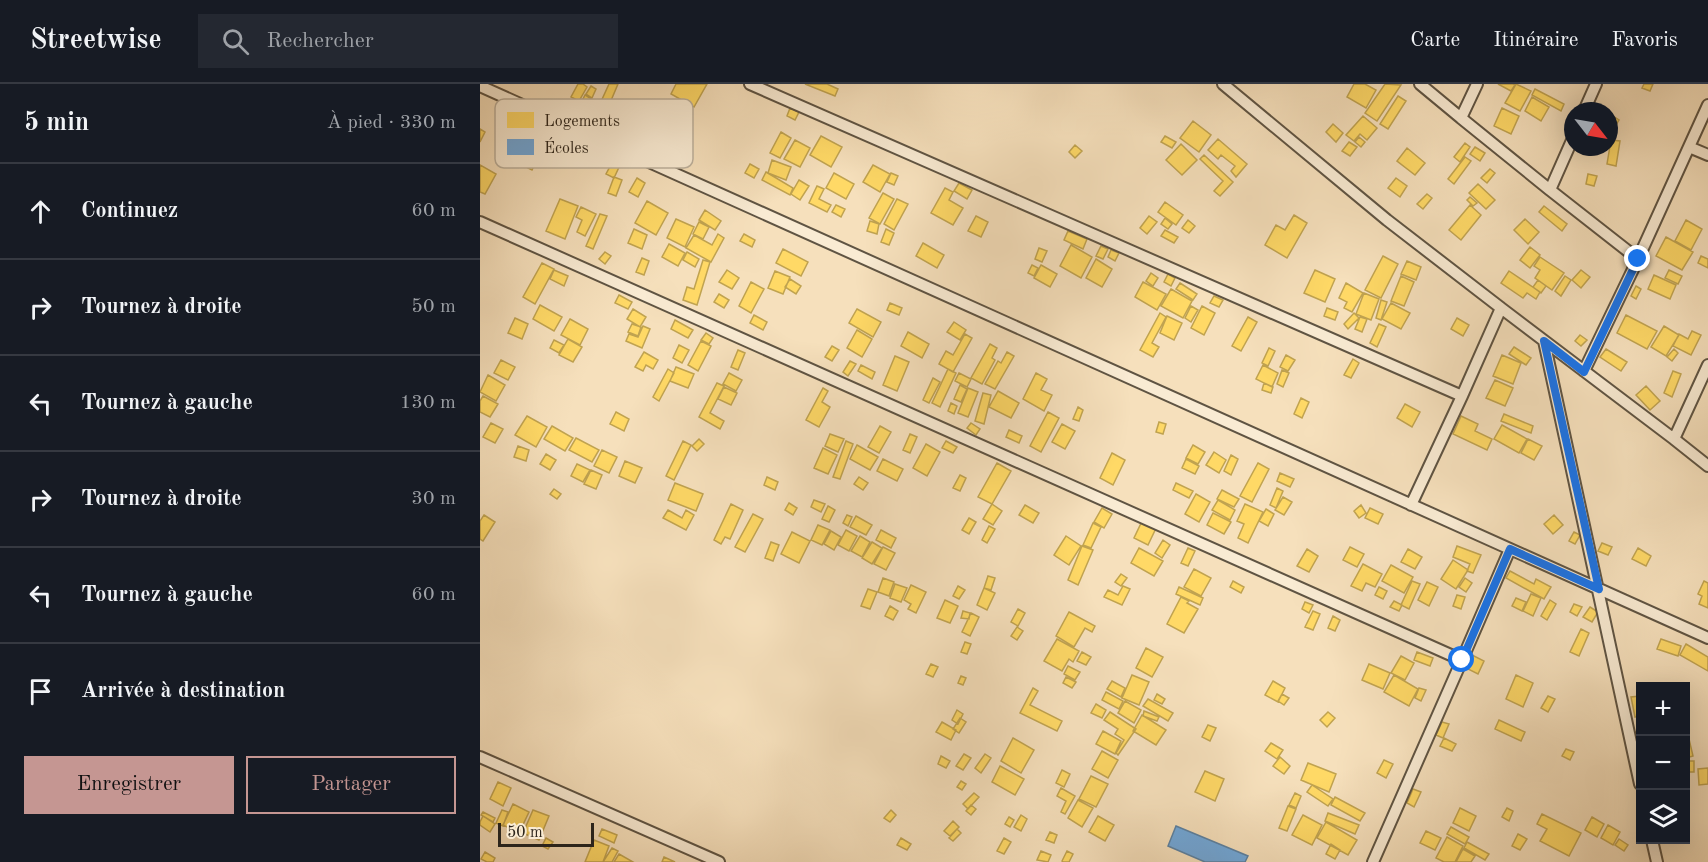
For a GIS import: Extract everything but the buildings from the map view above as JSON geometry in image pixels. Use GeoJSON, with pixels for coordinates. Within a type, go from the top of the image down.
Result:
{"type":"FeatureCollection","features":[{"type":"Feature","properties":{"kind":"street"},"geometry":{"type":"LineString","coordinates":[[750,84],[1462,396]]}},
{"type":"Feature","properties":{"kind":"street"},"geometry":{"type":"LineString","coordinates":[[1223,84],[1387,220],[1708,466]]}},
{"type":"Feature","properties":{"kind":"street"},"geometry":{"type":"LineString","coordinates":[[1420,84],[1638,259]]}},
{"type":"Feature","properties":{"kind":"street"},"geometry":{"type":"LineString","coordinates":[[1461,118],[1477,84]]}},
{"type":"Feature","properties":{"kind":"street"},"geometry":{"type":"LineString","coordinates":[[1588,102],[1596,84]]}},
{"type":"Feature","properties":{"kind":"street"},"geometry":{"type":"LineString","coordinates":[[480,86],[509,99]]}},
{"type":"Feature","properties":{"kind":"street"},"geometry":{"type":"LineString","coordinates":[[1584,372],[1708,105]]}},
{"type":"Feature","properties":{"kind":"street"},"geometry":{"type":"LineString","coordinates":[[1689,147],[1708,155]]}},
{"type":"Feature","properties":{"kind":"street"},"geometry":{"type":"LineString","coordinates":[[1550,190],[1565,156]]}},
{"type":"Feature","properties":{"kind":"street"},"geometry":{"type":"LineString","coordinates":[[662,168],[1708,638]]}},
{"type":"Feature","properties":{"kind":"street"},"geometry":{"type":"LineString","coordinates":[[480,222],[1462,660]]}},
{"type":"Feature","properties":{"kind":"street"},"geometry":{"type":"LineString","coordinates":[[1411,505],[1501,308]]}},
{"type":"Feature","properties":{"kind":"street"},"geometry":{"type":"LineString","coordinates":[[1544,341],[1636,761]]}},
{"type":"Feature","properties":{"kind":"street"},"geometry":{"type":"LineString","coordinates":[[1674,439],[1708,365]]}},
{"type":"Feature","properties":{"kind":"street"},"geometry":{"type":"LineString","coordinates":[[1373,862],[1510,549]]}},
{"type":"Feature","properties":{"kind":"street"},"geometry":{"type":"LineString","coordinates":[[480,757],[719,862]]}},
{"type":"Feature","properties":{"kind":"street"},"geometry":{"type":"LineString","coordinates":[[1653,844],[1657,862]]}},
{"type":"Feature","properties":{"kind":"route"},"geometry":{"type":"LineString","coordinates":[[1462,660],[1510,549],[1599,589],[1544,341],[1584,372],[1638,259]]}}]}
